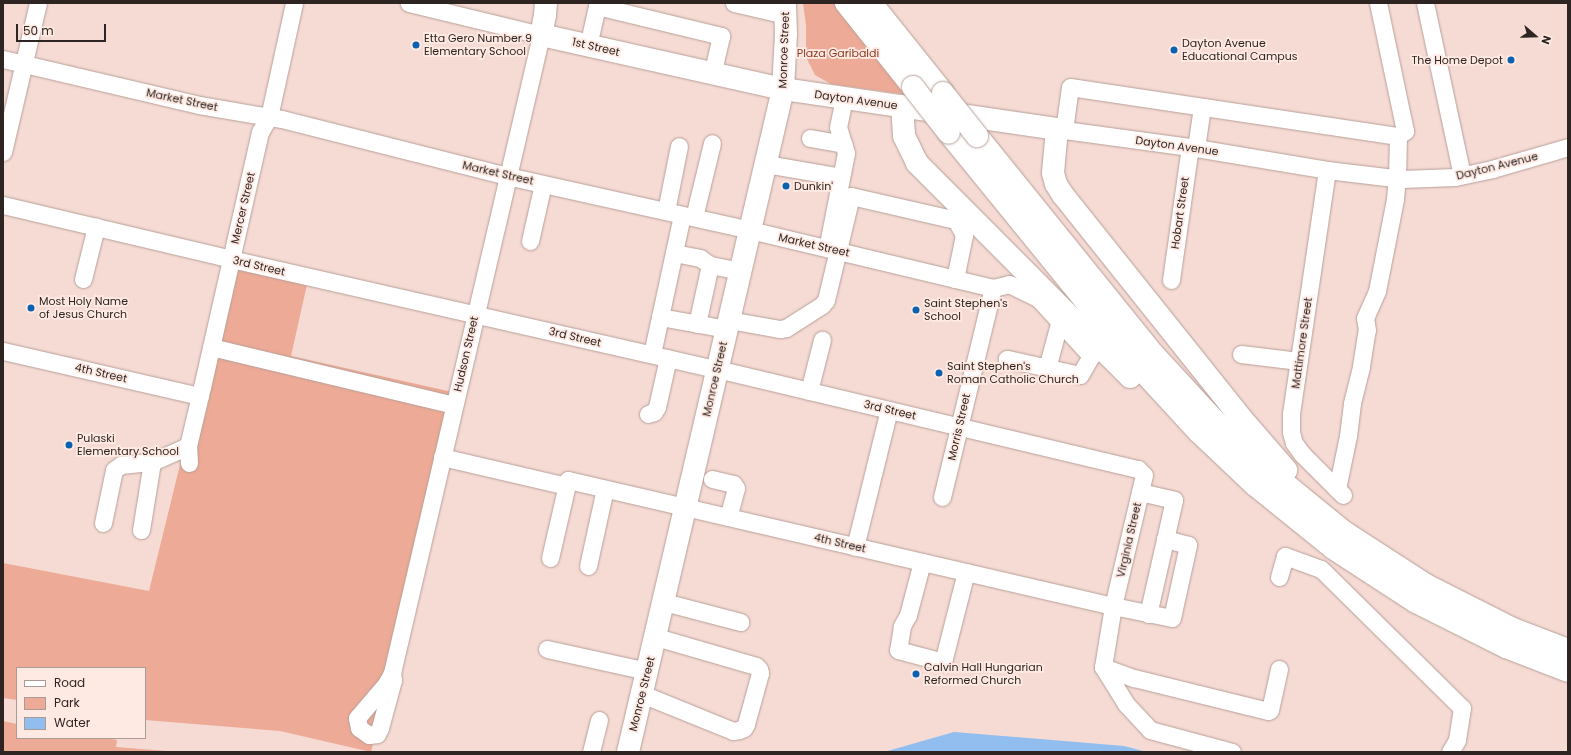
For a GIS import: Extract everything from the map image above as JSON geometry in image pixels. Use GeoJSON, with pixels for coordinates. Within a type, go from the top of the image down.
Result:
{"type":"FeatureCollection","features":[{"type":"Feature","properties":{"kind":"main road"},"geometry":{"type":"LineString","coordinates":[[541,35],[546,3]]}},
{"type":"Feature","properties":{"kind":"main road"},"geometry":{"type":"LineString","coordinates":[[846,3],[1081,297],[1168,400],[1254,485],[1333,548]]}},
{"type":"Feature","properties":{"kind":"main road"},"geometry":{"type":"LineString","coordinates":[[871,3],[1154,354],[1244,449],[1315,510],[1371,551],[1426,585],[1483,615],[1568,650]]}},
{"type":"Feature","properties":{"kind":"main road","name":"Monroe Street"},"geometry":{"type":"LineString","coordinates":[[628,752],[740,271],[784,90],[786,9]]}},
{"type":"Feature","properties":{"kind":"main road","name":"1st Street"},"geometry":{"type":"LineString","coordinates":[[541,35],[784,90]]}},
{"type":"Feature","properties":{"kind":"main road","name":"Dayton Avenue"},"geometry":{"type":"LineString","coordinates":[[784,90],[1061,129]]}},
{"type":"Feature","properties":{"kind":"main road"},"geometry":{"type":"LineString","coordinates":[[902,106],[904,136],[917,163],[926,173],[1199,446],[1274,510],[1388,585],[1445,618],[1506,647],[1568,671]]}},
{"type":"Feature","properties":{"kind":"main road"},"geometry":{"type":"LineString","coordinates":[[1061,129],[1053,173],[1056,184],[1271,453],[1306,488],[1332,510],[1483,615]]}},
{"type":"Feature","properties":{"kind":"street"},"geometry":{"type":"LineString","coordinates":[[3,152],[38,3]]}},
{"type":"Feature","properties":{"kind":"street","name":"Mercer Street"},"geometry":{"type":"LineString","coordinates":[[152,462],[189,454],[200,396],[260,132],[269,117],[294,3]]}},
{"type":"Feature","properties":{"kind":"street","name":"1st Street"},"geometry":{"type":"LineString","coordinates":[[409,3],[541,35]]}},
{"type":"Feature","properties":{"kind":"street"},"geometry":{"type":"LineString","coordinates":[[734,3],[786,9]]}},
{"type":"Feature","properties":{"kind":"street"},"geometry":{"type":"LineString","coordinates":[[1061,129],[1070,87],[1398,136],[1405,131],[1378,3]]}},
{"type":"Feature","properties":{"kind":"street"},"geometry":{"type":"LineString","coordinates":[[1425,3],[1462,175]]}},
{"type":"Feature","properties":{"kind":"street"},"geometry":{"type":"LineString","coordinates":[[588,46],[597,6],[721,36],[712,74]]}},
{"type":"Feature","properties":{"kind":"street","name":"Hudson Street"},"geometry":{"type":"LineString","coordinates":[[392,673],[541,35]]}},
{"type":"Feature","properties":{"kind":"street","name":"Market Street"},"geometry":{"type":"LineString","coordinates":[[3,59],[199,105],[269,117],[507,176],[750,230],[993,288]]}},
{"type":"Feature","properties":{"kind":"street"},"geometry":{"type":"LineString","coordinates":[[660,317],[697,324],[728,324],[780,329],[786,328],[808,315],[826,300],[841,177],[846,153],[838,128],[844,98]]}},
{"type":"Feature","properties":{"kind":"street","name":"Hobart Street"},"geometry":{"type":"LineString","coordinates":[[1170,280],[1193,148],[1202,107]]}},
{"type":"Feature","properties":{"kind":"street","name":"Dayton Avenue"},"geometry":{"type":"LineString","coordinates":[[1061,129],[1193,148],[1327,170],[1397,178],[1427,178],[1462,175],[1492,169],[1568,147]]}},
{"type":"Feature","properties":{"kind":"street"},"geometry":{"type":"LineString","coordinates":[[1397,178],[1398,136]]}},
{"type":"Feature","properties":{"kind":"street"},"geometry":{"type":"LineString","coordinates":[[810,138],[843,144]]}},
{"type":"Feature","properties":{"kind":"street"},"geometry":{"type":"LineString","coordinates":[[652,354],[674,253],[712,143]]}},
{"type":"Feature","properties":{"kind":"street"},"geometry":{"type":"LineString","coordinates":[[666,211],[679,146]]}},
{"type":"Feature","properties":{"kind":"street"},"geometry":{"type":"LineString","coordinates":[[766,164],[841,177]]}},
{"type":"Feature","properties":{"kind":"street","name":"Mattimore Street"},"geometry":{"type":"LineString","coordinates":[[1327,170],[1291,414],[1291,432],[1294,444],[1341,492],[1352,403],[1361,366],[1367,330],[1365,318],[1377,291],[1397,178]]}},
{"type":"Feature","properties":{"kind":"street"},"geometry":{"type":"LineString","coordinates":[[530,241],[543,184]]}},
{"type":"Feature","properties":{"kind":"street"},"geometry":{"type":"LineString","coordinates":[[832,250],[851,196],[956,220],[964,235],[955,279]]}},
{"type":"Feature","properties":{"kind":"street","name":"3rd Street"},"geometry":{"type":"LineString","coordinates":[[3,205],[231,259],[652,354],[959,426],[1132,467],[1144,475]]}},
{"type":"Feature","properties":{"kind":"street"},"geometry":{"type":"LineString","coordinates":[[83,279],[96,227]]}},
{"type":"Feature","properties":{"kind":"street"},"geometry":{"type":"LineString","coordinates":[[674,253],[700,258],[710,265],[740,271]]}},
{"type":"Feature","properties":{"kind":"street"},"geometry":{"type":"LineString","coordinates":[[697,324],[710,265]]}},
{"type":"Feature","properties":{"kind":"street"},"geometry":{"type":"LineString","coordinates":[[993,288],[1008,284],[1038,298],[1060,320],[1091,356],[1080,374],[1007,359]]}},
{"type":"Feature","properties":{"kind":"street","name":"Morris Street"},"geometry":{"type":"LineString","coordinates":[[942,497],[993,288]]}},
{"type":"Feature","properties":{"kind":"street"},"geometry":{"type":"LineString","coordinates":[[1047,368],[1060,320]]}},
{"type":"Feature","properties":{"kind":"street"},"geometry":{"type":"LineString","coordinates":[[809,391],[822,340]]}},
{"type":"Feature","properties":{"kind":"street"},"geometry":{"type":"LineString","coordinates":[[211,347],[454,405]]}},
{"type":"Feature","properties":{"kind":"street","name":"4th Street"},"geometry":{"type":"LineString","coordinates":[[3,351],[200,396]]}},
{"type":"Feature","properties":{"kind":"street"},"geometry":{"type":"LineString","coordinates":[[1241,354],[1299,361]]}},
{"type":"Feature","properties":{"kind":"street"},"geometry":{"type":"LineString","coordinates":[[648,414],[654,412],[657,407],[668,358]]}},
{"type":"Feature","properties":{"kind":"street"},"geometry":{"type":"LineString","coordinates":[[855,547],[889,410]]}},
{"type":"Feature","properties":{"kind":"street","name":"4th Street"},"geometry":{"type":"LineString","coordinates":[[442,457],[567,483],[605,489],[1148,614],[1172,618],[1188,545],[1165,539]]}},
{"type":"Feature","properties":{"kind":"street"},"geometry":{"type":"LineString","coordinates":[[103,523],[114,470],[121,465],[152,462],[141,530]]}},
{"type":"Feature","properties":{"kind":"street","name":"Virginia Street"},"geometry":{"type":"LineString","coordinates":[[1102,667],[1113,606],[1144,475]]}},
{"type":"Feature","properties":{"kind":"street"},"geometry":{"type":"LineString","coordinates":[[712,479],[733,484],[736,488],[728,518]]}},
{"type":"Feature","properties":{"kind":"street"},"geometry":{"type":"LineString","coordinates":[[550,558],[567,483]]}},
{"type":"Feature","properties":{"kind":"street"},"geometry":{"type":"LineString","coordinates":[[588,566],[605,489]]}},
{"type":"Feature","properties":{"kind":"street"},"geometry":{"type":"LineString","coordinates":[[1140,492],[1174,500],[1148,614]]}},
{"type":"Feature","properties":{"kind":"street"},"geometry":{"type":"LineString","coordinates":[[1279,577],[1285,556],[1321,569],[1462,708],[1457,740],[1450,752]]}},
{"type":"Feature","properties":{"kind":"street"},"geometry":{"type":"LineString","coordinates":[[922,562],[908,615],[902,626],[898,650],[943,662],[966,572]]}},
{"type":"Feature","properties":{"kind":"street"},"geometry":{"type":"LineString","coordinates":[[664,602],[740,622]]}},
{"type":"Feature","properties":{"kind":"street"},"geometry":{"type":"LineString","coordinates":[[642,694],[733,731],[739,730],[744,728],[746,724],[760,673],[756,666],[656,637]]}},
{"type":"Feature","properties":{"kind":"street"},"geometry":{"type":"LineString","coordinates":[[547,649],[648,671]]}},
{"type":"Feature","properties":{"kind":"street"},"geometry":{"type":"LineString","coordinates":[[1102,667],[1141,680],[1268,711],[1270,710],[1279,669]]}},
{"type":"Feature","properties":{"kind":"street"},"geometry":{"type":"LineString","coordinates":[[1102,667],[1126,704],[1150,730],[1232,752]]}},
{"type":"Feature","properties":{"kind":"street"},"geometry":{"type":"LineString","coordinates":[[591,752],[598,720]]}},
{"type":"Feature","properties":{"kind":"green space","name":"Plaza Garibaldi"},"geometry":{"type":"Polygon","coordinates":[[[803,3],[839,3],[909,95],[831,84],[815,75],[806,57],[806,25],[803,3]]]}},
{"type":"Feature","properties":{"kind":"green space"},"geometry":{"type":"Polygon","coordinates":[[[230,261],[308,280],[291,356],[457,393],[371,752],[280,731],[146,720],[146,667],[16,667],[16,700],[3,698],[3,563],[149,591],[230,261]]]}},
{"type":"Feature","properties":{"kind":"green space"},"geometry":{"type":"Polygon","coordinates":[[[3,721],[16,724],[16,739],[112,739],[117,740],[116,747],[180,752],[3,752],[3,721]]]}},
{"type":"Feature","properties":{"kind":"water"},"geometry":{"type":"Polygon","coordinates":[[[954,732],[1124,746],[1147,752],[884,752],[954,732]]]}},
{"type":"Feature","properties":{"kind":"place","name":"Etta Gero Number 9 Elementary School"},"geometry":{"type":"Point","coordinates":[416,45]}},
{"type":"Feature","properties":{"kind":"place","name":"Dayton Avenue Educational Campus"},"geometry":{"type":"Point","coordinates":[1174,50]}},
{"type":"Feature","properties":{"kind":"place","name":"The Home Depot"},"geometry":{"type":"Point","coordinates":[1511,60]}},
{"type":"Feature","properties":{"kind":"place","name":"Dunkin'"},"geometry":{"type":"Point","coordinates":[786,186]}},
{"type":"Feature","properties":{"kind":"place","name":"Most Holy Name of Jesus Church"},"geometry":{"type":"Point","coordinates":[31,308]}},
{"type":"Feature","properties":{"kind":"place","name":"Saint Stephen's School"},"geometry":{"type":"Point","coordinates":[916,310]}},
{"type":"Feature","properties":{"kind":"place","name":"Saint Stephen's Roman Catholic Church"},"geometry":{"type":"Point","coordinates":[939,373]}},
{"type":"Feature","properties":{"kind":"place","name":"Pulaski Elementary School"},"geometry":{"type":"Point","coordinates":[69,445]}},
{"type":"Feature","properties":{"kind":"place","name":"Calvin Hall Hungarian Reformed Church"},"geometry":{"type":"Point","coordinates":[916,674]}}]}
